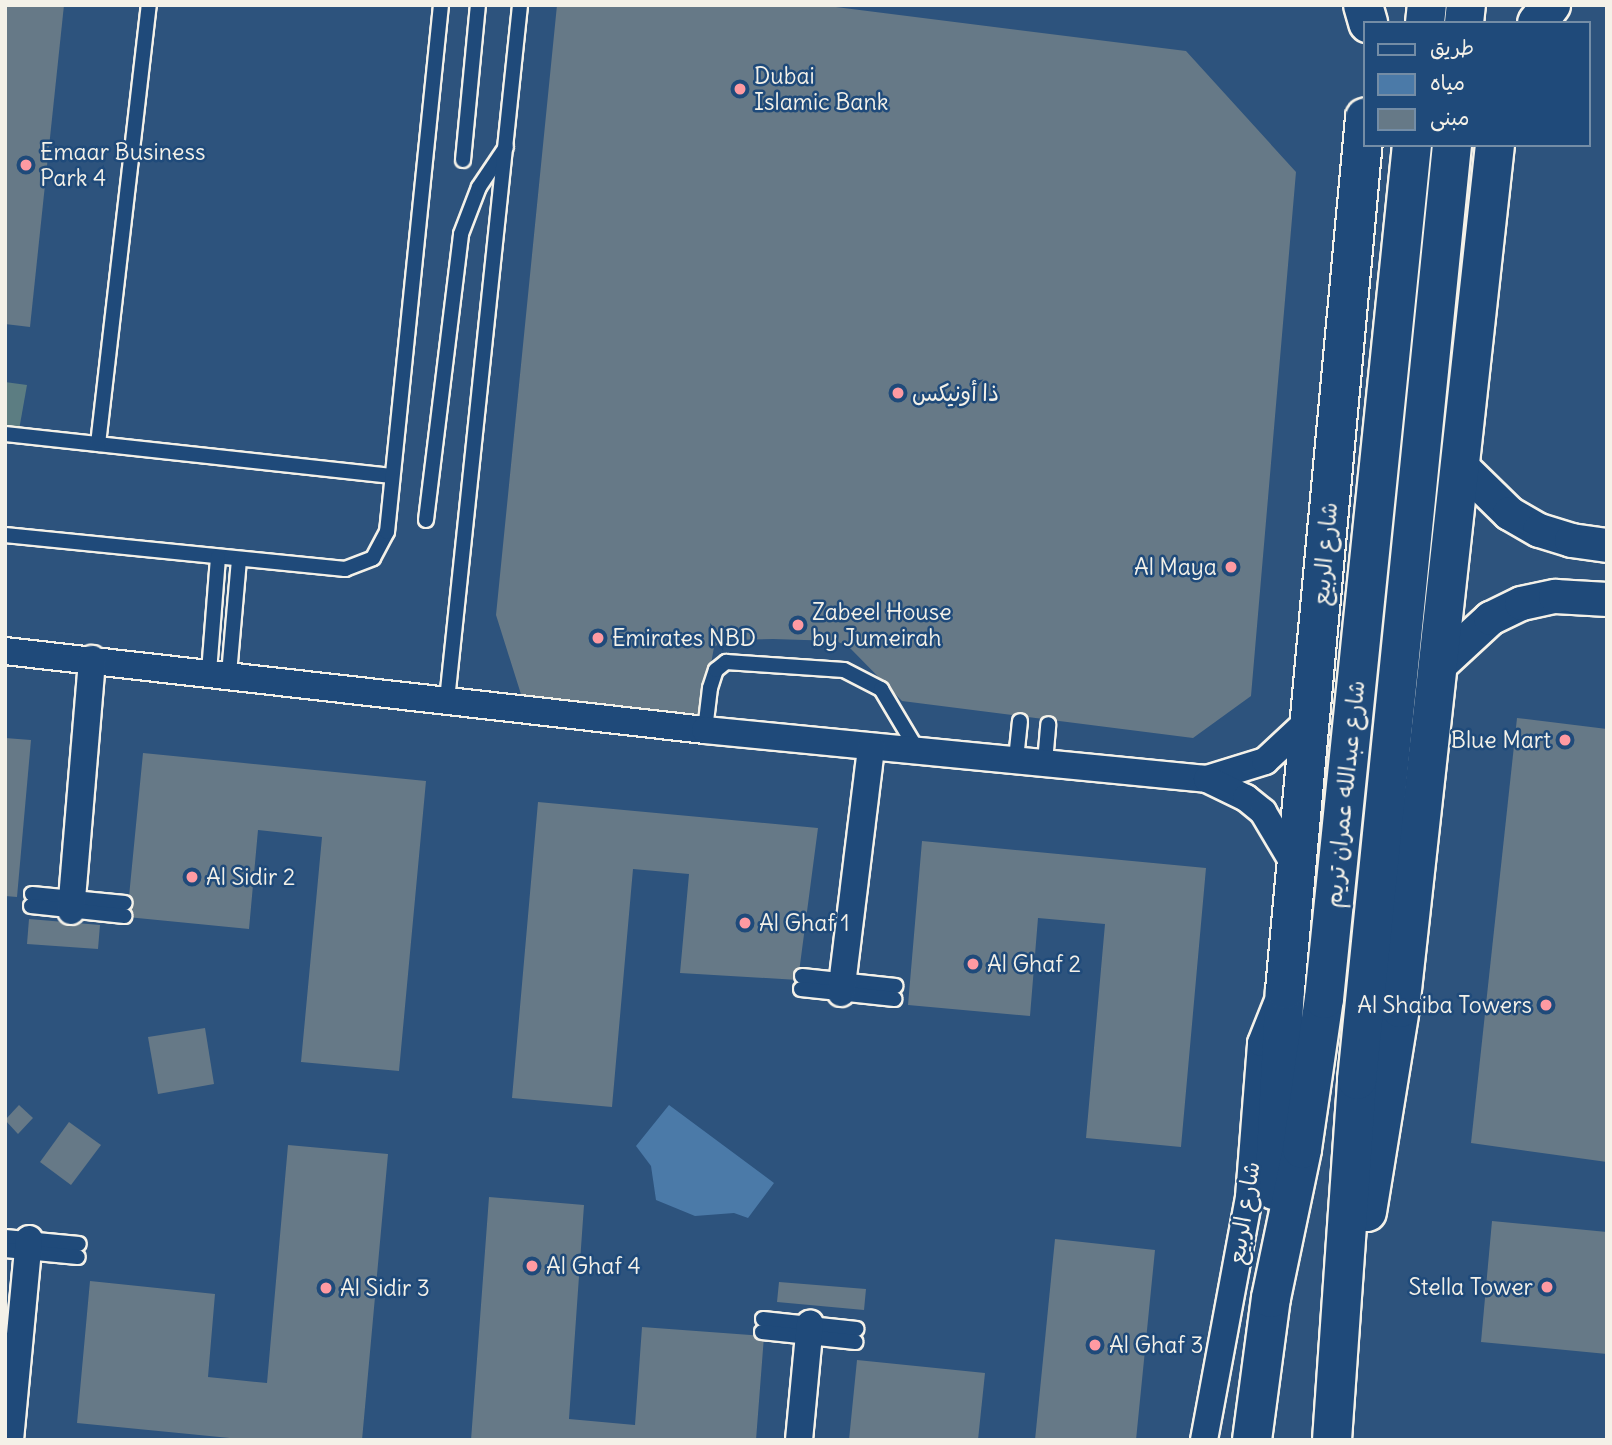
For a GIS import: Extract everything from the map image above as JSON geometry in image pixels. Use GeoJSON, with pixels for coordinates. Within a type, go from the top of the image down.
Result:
{"type":"FeatureCollection","features":[{"type":"Feature","properties":{"kind":"main road"},"geometry":{"type":"LineString","coordinates":[[1539,21],[1551,5]]}},
{"type":"Feature","properties":{"kind":"main road","name":"شارع الربيع"},"geometry":{"type":"LineString","coordinates":[[1271,1298],[1285,990],[1364,129]]}},
{"type":"Feature","properties":{"kind":"main road","name":"شارع عبدالله عمران تريم"},"geometry":{"type":"LineString","coordinates":[[1252,1440],[1271,1298],[1297,1174],[1324,999],[1412,147]]}},
{"type":"Feature","properties":{"kind":"main road","name":"شارع عبدالله عمران تريم"},"geometry":{"type":"LineString","coordinates":[[1332,1440],[1365,1004],[1452,147]]}},
{"type":"Feature","properties":{"kind":"main road"},"geometry":{"type":"LineString","coordinates":[[1344,1309],[1390,1084],[1495,147]]}},
{"type":"Feature","properties":{"kind":"street"},"geometry":{"type":"LineString","coordinates":[[1461,466],[1509,513],[1539,530],[1607,546]]}},
{"type":"Feature","properties":{"kind":"street"},"geometry":{"type":"LineString","coordinates":[[1438,666],[1490,618],[1521,603],[1555,596],[1601,598],[1589,573],[1592,561],[1607,546]]}},
{"type":"Feature","properties":{"kind":"street"},"geometry":{"type":"LineString","coordinates":[[5,651],[219,673],[705,730],[1207,779],[1237,792],[1263,812],[1288,848],[1296,869]]}},
{"type":"Feature","properties":{"kind":"street"},"geometry":{"type":"LineString","coordinates":[[72,904],[92,659]]}},
{"type":"Feature","properties":{"kind":"street"},"geometry":{"type":"LineString","coordinates":[[1207,779],[1265,761],[1310,719]]}},
{"type":"Feature","properties":{"kind":"street"},"geometry":{"type":"LineString","coordinates":[[842,987],[871,747]]}},
{"type":"Feature","properties":{"kind":"street","name":"شارع الربيع"},"geometry":{"type":"LineString","coordinates":[[1204,1440],[1249,1197],[1261,1043],[1285,990]]}},
{"type":"Feature","properties":{"kind":"street"},"geometry":{"type":"LineString","coordinates":[[10,1440],[17,1244]]}},
{"type":"Feature","properties":{"kind":"street"},"geometry":{"type":"LineString","coordinates":[[799,1440],[810,1330]]}},
{"type":"Feature","properties":{"kind":"lane"},"geometry":{"type":"LineString","coordinates":[[98,444],[149,5]]}},
{"type":"Feature","properties":{"kind":"lane"},"geometry":{"type":"LineString","coordinates":[[5,535],[345,569],[360,566],[382,546],[441,5]]}},
{"type":"Feature","properties":{"kind":"lane"},"geometry":{"type":"LineString","coordinates":[[463,160],[478,5]]}},
{"type":"Feature","properties":{"kind":"lane"},"geometry":{"type":"LineString","coordinates":[[447,701],[520,5]]}},
{"type":"Feature","properties":{"kind":"lane"},"geometry":{"type":"LineString","coordinates":[[426,520],[461,234],[479,187],[507,145]]}},
{"type":"Feature","properties":{"kind":"lane"},"geometry":{"type":"LineString","coordinates":[[5,434],[391,476]]}},
{"type":"Feature","properties":{"kind":"lane"},"geometry":{"type":"LineString","coordinates":[[218,557],[219,673]]}},
{"type":"Feature","properties":{"kind":"lane"},"geometry":{"type":"LineString","coordinates":[[219,673],[239,559]]}},
{"type":"Feature","properties":{"kind":"lane"},"geometry":{"type":"LineString","coordinates":[[705,730],[710,688],[716,670],[726,662],[844,670],[881,688],[918,751]]}},
{"type":"Feature","properties":{"kind":"lane"},"geometry":{"type":"LineString","coordinates":[[1016,759],[1020,721]]}},
{"type":"Feature","properties":{"kind":"lane"},"geometry":{"type":"LineString","coordinates":[[1045,762],[1048,724]]}},
{"type":"Feature","properties":{"kind":"lane"},"geometry":{"type":"LineString","coordinates":[[32,900],[125,909]]}},
{"type":"Feature","properties":{"kind":"lane"},"geometry":{"type":"LineString","coordinates":[[802,983],[895,992]]}},
{"type":"Feature","properties":{"kind":"lane"},"geometry":{"type":"LineString","coordinates":[[17,1244],[78,1251]]}},
{"type":"Feature","properties":{"kind":"lane"},"geometry":{"type":"LineString","coordinates":[[762,1325],[856,1335]]}},
{"type":"Feature","properties":{"kind":"green space"},"geometry":{"type":"Polygon","coordinates":[[[5,382],[27,385],[19,430],[5,428],[5,382]]]}},
{"type":"Feature","properties":{"kind":"water"},"geometry":{"type":"Polygon","coordinates":[[[669,1105],[774,1183],[748,1218],[734,1213],[695,1216],[656,1200],[651,1166],[636,1146],[669,1105]]]}},
{"type":"Feature","properties":{"kind":"building","name":"Emaar Business Park 4"},"geometry":{"type":"Polygon","coordinates":[[[5,5],[64,5],[30,327],[5,324],[5,5]]]}},
{"type":"Feature","properties":{"kind":"building","name":"ذا أونيكس"},"geometry":{"type":"Polygon","coordinates":[[[557,5],[820,5],[1186,51],[1296,172],[1251,696],[1193,738],[902,701],[849,647],[836,641],[773,639],[725,640],[714,647],[701,722],[525,707],[496,615],[557,5]]]}},
{"type":"Feature","properties":{"kind":"building","name":"Al Shaiba Towers"},"geometry":{"type":"Polygon","coordinates":[[[1517,718],[1607,729],[1607,1162],[1471,1143],[1517,718]]]}},
{"type":"Feature","properties":{"kind":"building"},"geometry":{"type":"Polygon","coordinates":[[[5,738],[31,740],[17,897],[5,896],[5,738]]]}},
{"type":"Feature","properties":{"kind":"building","name":"Al Sidir 2"},"geometry":{"type":"Polygon","coordinates":[[[143,753],[426,781],[399,1071],[301,1062],[322,837],[258,830],[249,929],[127,917],[143,753]]]}},
{"type":"Feature","properties":{"kind":"building","name":"Al Ghaf 1"},"geometry":{"type":"Polygon","coordinates":[[[538,802],[818,828],[798,980],[680,973],[689,874],[633,869],[612,1107],[512,1098],[538,802]]]}},
{"type":"Feature","properties":{"kind":"building","name":"Al Ghaf 2"},"geometry":{"type":"Polygon","coordinates":[[[922,841],[1206,868],[1181,1147],[1086,1138],[1105,924],[1038,918],[1030,1016],[908,1005],[922,841]]]}},
{"type":"Feature","properties":{"kind":"building"},"geometry":{"type":"Polygon","coordinates":[[[29,919],[100,925],[98,949],[27,944],[29,919]]]}},
{"type":"Feature","properties":{"kind":"building"},"geometry":{"type":"Polygon","coordinates":[[[205,1028],[214,1084],[158,1094],[148,1037],[205,1028]]]}},
{"type":"Feature","properties":{"kind":"building"},"geometry":{"type":"Polygon","coordinates":[[[19,1105],[33,1118],[18,1134],[5,1120],[19,1105]]]}},
{"type":"Feature","properties":{"kind":"building"},"geometry":{"type":"Polygon","coordinates":[[[69,1122],[101,1145],[71,1185],[40,1162],[69,1122]]]}},
{"type":"Feature","properties":{"kind":"building","name":"Al Sidir 3"},"geometry":{"type":"Polygon","coordinates":[[[288,1145],[388,1154],[362,1440],[250,1440],[77,1423],[90,1281],[215,1294],[208,1377],[267,1383],[288,1145]]]}},
{"type":"Feature","properties":{"kind":"building","name":"Al Ghaf 4"},"geometry":{"type":"Polygon","coordinates":[[[489,1197],[584,1205],[569,1419],[635,1425],[642,1327],[764,1336],[756,1440],[471,1440],[489,1197]]]}},
{"type":"Feature","properties":{"kind":"building","name":"Stella Tower"},"geometry":{"type":"Polygon","coordinates":[[[1492,1221],[1607,1232],[1607,1354],[1481,1342],[1492,1221]]]}},
{"type":"Feature","properties":{"kind":"building","name":"Al Ghaf 3"},"geometry":{"type":"Polygon","coordinates":[[[1055,1239],[1155,1250],[1136,1440],[1035,1440],[1055,1239]]]}},
{"type":"Feature","properties":{"kind":"building"},"geometry":{"type":"Polygon","coordinates":[[[779,1282],[866,1289],[864,1310],[777,1302],[779,1282]]]}},
{"type":"Feature","properties":{"kind":"building"},"geometry":{"type":"Polygon","coordinates":[[[857,1360],[985,1373],[978,1440],[849,1440],[857,1360]]]}},
{"type":"Feature","properties":{"kind":"place","name":"Dubai Islamic Bank"},"geometry":{"type":"Point","coordinates":[740,89]}},
{"type":"Feature","properties":{"kind":"place","name":"Emaar Business Park 4"},"geometry":{"type":"Point","coordinates":[26,165]}},
{"type":"Feature","properties":{"kind":"place","name":"ذا أونيكس"},"geometry":{"type":"Point","coordinates":[898,393]}},
{"type":"Feature","properties":{"kind":"place","name":"Al Maya"},"geometry":{"type":"Point","coordinates":[1231,567]}},
{"type":"Feature","properties":{"kind":"place","name":"Zabeel House by Jumeirah"},"geometry":{"type":"Point","coordinates":[798,625]}},
{"type":"Feature","properties":{"kind":"place","name":"Emirates NBD"},"geometry":{"type":"Point","coordinates":[598,638]}},
{"type":"Feature","properties":{"kind":"place","name":"Blue Mart"},"geometry":{"type":"Point","coordinates":[1565,740]}},
{"type":"Feature","properties":{"kind":"place","name":"Al Sidir 2"},"geometry":{"type":"Point","coordinates":[192,877]}},
{"type":"Feature","properties":{"kind":"place","name":"Al Ghaf 1"},"geometry":{"type":"Point","coordinates":[745,923]}},
{"type":"Feature","properties":{"kind":"place","name":"Al Ghaf 2"},"geometry":{"type":"Point","coordinates":[973,964]}},
{"type":"Feature","properties":{"kind":"place","name":"Al Shaiba Towers"},"geometry":{"type":"Point","coordinates":[1546,1005]}},
{"type":"Feature","properties":{"kind":"place","name":"Al Ghaf 4"},"geometry":{"type":"Point","coordinates":[532,1266]}},
{"type":"Feature","properties":{"kind":"place","name":"Stella Tower"},"geometry":{"type":"Point","coordinates":[1547,1287]}},
{"type":"Feature","properties":{"kind":"place","name":"Al Sidir 3"},"geometry":{"type":"Point","coordinates":[326,1288]}},
{"type":"Feature","properties":{"kind":"place","name":"Al Ghaf 3"},"geometry":{"type":"Point","coordinates":[1095,1345]}}]}
